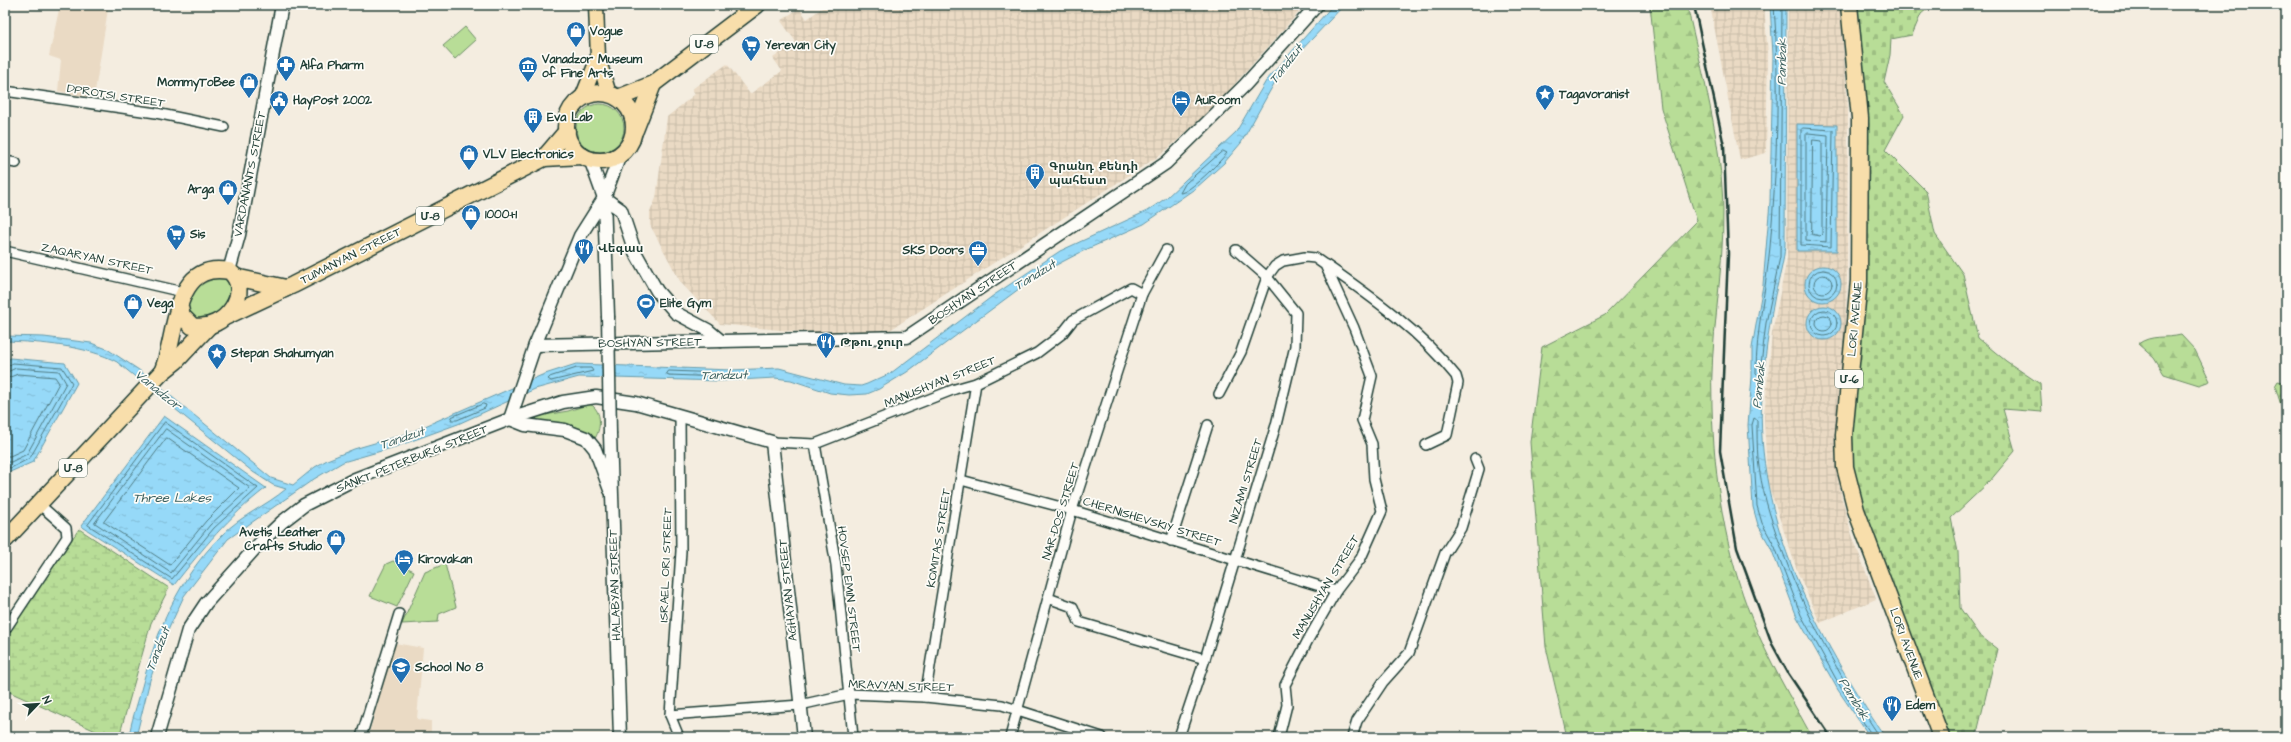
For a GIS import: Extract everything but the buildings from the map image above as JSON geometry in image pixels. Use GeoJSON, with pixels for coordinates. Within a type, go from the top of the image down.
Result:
{"type":"FeatureCollection","features":[{"type":"Feature","properties":{"kind":"highway","name":"Մ-8"},"geometry":{"type":"LineString","coordinates":[[613,96],[652,84],[757,5]]}},
{"type":"Feature","properties":{"kind":"highway","name":"LORI AVENUE"},"geometry":{"type":"LineString","coordinates":[[1849,5],[1860,118],[1859,281],[1844,435],[1845,466],[1856,510],[1942,737]]}},
{"type":"Feature","properties":{"kind":"highway"},"geometry":{"type":"LineString","coordinates":[[634,132],[631,112],[613,96],[594,94],[582,98],[569,113],[567,131],[572,145],[586,158],[608,160],[620,155],[631,142],[652,84]]}},
{"type":"Feature","properties":{"kind":"highway","name":"Մ-8"},"geometry":{"type":"LineString","coordinates":[[544,158],[567,131]]}},
{"type":"Feature","properties":{"kind":"highway","name":"Մ-8"},"geometry":{"type":"LineString","coordinates":[[544,158],[586,158]]}},
{"type":"Feature","properties":{"kind":"highway","name":"TUMANYAN STREET"},"geometry":{"type":"LineString","coordinates":[[286,288],[544,158]]}},
{"type":"Feature","properties":{"kind":"highway"},"geometry":{"type":"LineString","coordinates":[[232,274],[237,294],[233,307],[227,316],[219,322],[209,326],[198,327],[187,322],[182,316],[181,298],[202,273],[214,270],[232,274],[286,288]]}},
{"type":"Feature","properties":{"kind":"highway","name":"Մ-8"},"geometry":{"type":"LineString","coordinates":[[227,316],[286,288]]}},
{"type":"Feature","properties":{"kind":"highway","name":"Մ-8"},"geometry":{"type":"LineString","coordinates":[[161,373],[167,360],[181,298]]}},
{"type":"Feature","properties":{"kind":"highway","name":"Մ-8"},"geometry":{"type":"LineString","coordinates":[[5,540],[140,395],[161,373],[176,361],[209,326]]}},
{"type":"Feature","properties":{"kind":"main road"},"geometry":{"type":"LineString","coordinates":[[596,5],[598,58],[613,96]]}},
{"type":"Feature","properties":{"kind":"main road"},"geometry":{"type":"LineString","coordinates":[[582,98],[598,58]]}},
{"type":"Feature","properties":{"kind":"street","name":"VARDANANTS STREET"},"geometry":{"type":"LineString","coordinates":[[232,274],[282,5]]}},
{"type":"Feature","properties":{"kind":"street","name":"BOSHYAN STREET"},"geometry":{"type":"LineString","coordinates":[[535,345],[906,338],[1166,163],[1209,123],[1316,5]]}},
{"type":"Feature","properties":{"kind":"street","name":"DPROTSI STREET"},"geometry":{"type":"LineString","coordinates":[[5,91],[156,113],[224,127]]}},
{"type":"Feature","properties":{"kind":"street"},"geometry":{"type":"LineString","coordinates":[[612,494],[595,449],[586,438],[565,430],[525,425],[510,419],[535,345],[580,236],[604,198],[620,155]]}},
{"type":"Feature","properties":{"kind":"street"},"geometry":{"type":"LineString","coordinates":[[586,158],[604,198],[622,210],[635,252],[657,291],[676,313],[708,330],[721,342]]}},
{"type":"Feature","properties":{"kind":"street"},"geometry":{"type":"LineString","coordinates":[[5,161],[16,163]]}},
{"type":"Feature","properties":{"kind":"street","name":"HALABYAN STREET"},"geometry":{"type":"LineString","coordinates":[[604,198],[620,737]]}},
{"type":"Feature","properties":{"kind":"street"},"geometry":{"type":"LineString","coordinates":[[1142,294],[1166,250]]}},
{"type":"Feature","properties":{"kind":"street","name":"NIZAMI STREET"},"geometry":{"type":"LineString","coordinates":[[1179,737],[1205,659],[1276,425],[1295,346],[1296,313],[1267,277],[1236,250]]}},
{"type":"Feature","properties":{"kind":"street","name":"ZAQARYAN STREET"},"geometry":{"type":"LineString","coordinates":[[5,251],[181,298]]}},
{"type":"Feature","properties":{"kind":"street"},"geometry":{"type":"LineString","coordinates":[[1219,394],[1241,352],[1267,277],[1275,266],[1292,258],[1315,258],[1357,287],[1414,332],[1456,376],[1458,384],[1447,435],[1426,445]]}},
{"type":"Feature","properties":{"kind":"street","name":"MANUSHYAN STREET"},"geometry":{"type":"LineString","coordinates":[[1278,737],[1287,705],[1285,685],[1308,640],[1336,591],[1361,558],[1382,511],[1374,479],[1372,444],[1362,420],[1372,376],[1354,328],[1325,264]]}},
{"type":"Feature","properties":{"kind":"street","name":"MANUSHYAN STREET"},"geometry":{"type":"LineString","coordinates":[[772,442],[815,444],[955,389],[976,383],[1037,353],[1062,334],[1073,320],[1131,288],[1142,294]]}},
{"type":"Feature","properties":{"kind":"street","name":"NAR-DOS STREET"},"geometry":{"type":"LineString","coordinates":[[1010,737],[1072,510],[1142,294]]}},
{"type":"Feature","properties":{"kind":"street","name":"KOMITAS STREET"},"geometry":{"type":"LineString","coordinates":[[925,697],[976,383]]}},
{"type":"Feature","properties":{"kind":"street","name":"SANKT PETERBURG STREET"},"geometry":{"type":"LineString","coordinates":[[157,737],[188,630],[220,585],[282,522],[304,505],[355,479],[510,419],[563,402],[596,397],[636,403],[772,442]]}},
{"type":"Feature","properties":{"kind":"street","name":"ISRAEL ORI STREET"},"geometry":{"type":"LineString","coordinates":[[670,715],[681,551],[680,416]]}},
{"type":"Feature","properties":{"kind":"street"},"geometry":{"type":"LineString","coordinates":[[1171,541],[1208,425]]}},
{"type":"Feature","properties":{"kind":"street","name":"AGHAYAN STREET"},"geometry":{"type":"LineString","coordinates":[[772,442],[804,737]]}},
{"type":"Feature","properties":{"kind":"street","name":"HOVSEP EMIN STREET"},"geometry":{"type":"LineString","coordinates":[[815,444],[836,565],[850,694],[853,737]]}},
{"type":"Feature","properties":{"kind":"street"},"geometry":{"type":"LineString","coordinates":[[1352,737],[1357,721],[1383,682],[1409,653],[1445,553],[1461,528],[1479,469],[1476,459]]}},
{"type":"Feature","properties":{"kind":"street","name":"CHERNISHEVSKIY STREET"},"geometry":{"type":"LineString","coordinates":[[961,480],[1072,510],[1336,591]]}},
{"type":"Feature","properties":{"kind":"street"},"geometry":{"type":"LineString","coordinates":[[5,630],[67,538],[66,528],[39,504]]}},
{"type":"Feature","properties":{"kind":"street"},"geometry":{"type":"LineString","coordinates":[[1048,598],[1073,607],[1079,622],[1205,659]]}},
{"type":"Feature","properties":{"kind":"street"},"geometry":{"type":"LineString","coordinates":[[361,737],[399,614]]}},
{"type":"Feature","properties":{"kind":"street","name":"MRAVYAN STREET"},"geometry":{"type":"LineString","coordinates":[[670,715],[800,705],[850,694],[925,697],[1002,705],[1102,737]]}},
{"type":"Feature","properties":{"kind":"street"},"geometry":{"type":"LineString","coordinates":[[670,715],[679,737]]}},
{"type":"Feature","properties":{"kind":"shaded area"},"geometry":{"type":"Polygon","coordinates":[[[60,5],[111,5],[110,9],[108,9],[94,98],[58,91],[61,60],[49,56],[60,5]]]}},
{"type":"Feature","properties":{"kind":"shaded area"},"geometry":{"type":"Polygon","coordinates":[[[826,5],[1305,5],[1216,105],[1162,154],[887,332],[799,332],[720,324],[681,283],[650,225],[650,212],[656,198],[667,117],[695,94],[692,89],[727,64],[750,94],[782,71],[773,58],[796,42],[781,21],[799,8],[807,19],[826,5]]]}},
{"type":"Feature","properties":{"kind":"shaded area"},"geometry":{"type":"Polygon","coordinates":[[[1710,5],[1764,5],[1768,54],[1766,153],[1740,160],[1710,5]]]}},
{"type":"Feature","properties":{"kind":"shaded area"},"geometry":{"type":"Polygon","coordinates":[[[1788,5],[1840,5],[1848,108],[1847,281],[1845,337],[1837,414],[1835,462],[1842,499],[1852,535],[1876,599],[1820,623],[1798,573],[1767,481],[1764,416],[1772,333],[1787,258],[1788,5]]]}},
{"type":"Feature","properties":{"kind":"shaded area","name":"School No 8"},"geometry":{"type":"Polygon","coordinates":[[[395,643],[423,648],[417,719],[431,721],[431,737],[368,737],[395,643]]]}},
{"type":"Feature","properties":{"kind":"green space"},"geometry":{"type":"Polygon","coordinates":[[[1650,5],[1687,5],[1710,107],[1719,158],[1722,184],[1723,235],[1714,334],[1712,407],[1718,488],[1728,542],[1743,594],[1758,634],[1780,679],[1812,737],[1567,737],[1546,647],[1530,442],[1542,347],[1605,315],[1697,221],[1661,108],[1650,5]]]}},
{"type":"Feature","properties":{"kind":"green space"},"geometry":{"type":"Polygon","coordinates":[[[1851,5],[1932,5],[1921,14],[1912,35],[1891,39],[1890,55],[1884,82],[1904,115],[1885,150],[1926,191],[1935,234],[1963,274],[1978,338],[2006,361],[2040,384],[2042,412],[2003,409],[2015,451],[1989,482],[1951,518],[1958,552],[1960,608],[1979,635],[1997,649],[1976,737],[1946,737],[1859,501],[1851,467],[1851,437],[1861,342],[1851,5]]]}},
{"type":"Feature","properties":{"kind":"green space"},"geometry":{"type":"Polygon","coordinates":[[[465,27],[476,40],[455,59],[443,46],[465,27]]]}},
{"type":"Feature","properties":{"kind":"green space"},"geometry":{"type":"Polygon","coordinates":[[[595,104],[605,104],[617,111],[624,123],[624,133],[617,145],[605,152],[595,152],[587,148],[580,141],[576,133],[576,123],[580,115],[587,108],[595,104]]]}},
{"type":"Feature","properties":{"kind":"green space"},"geometry":{"type":"Polygon","coordinates":[[[218,277],[224,277],[234,288],[226,308],[198,322],[188,318],[188,301],[190,295],[197,287],[218,277]]]}},
{"type":"Feature","properties":{"kind":"green space"},"geometry":{"type":"Polygon","coordinates":[[[2181,335],[2195,350],[2210,381],[2199,385],[2164,374],[2154,358],[2138,344],[2148,339],[2181,335]]]}},
{"type":"Feature","properties":{"kind":"green space"},"geometry":{"type":"Polygon","coordinates":[[[2278,381],[2286,383],[2286,421],[2275,386],[2278,381]]]}},
{"type":"Feature","properties":{"kind":"green space"},"geometry":{"type":"Polygon","coordinates":[[[590,404],[597,411],[600,421],[594,440],[565,425],[534,421],[539,416],[568,411],[590,404]]]}},
{"type":"Feature","properties":{"kind":"green space"},"geometry":{"type":"Polygon","coordinates":[[[79,529],[169,588],[151,623],[119,737],[109,737],[5,690],[5,637],[79,529]]]}},
{"type":"Feature","properties":{"kind":"green space"},"geometry":{"type":"Polygon","coordinates":[[[393,561],[414,571],[397,607],[370,596],[386,564],[393,561]]]}},
{"type":"Feature","properties":{"kind":"green space"},"geometry":{"type":"Polygon","coordinates":[[[445,564],[456,607],[439,614],[438,622],[402,624],[425,572],[445,564]]]}},
{"type":"Feature","properties":{"kind":"water"},"geometry":{"type":"Polygon","coordinates":[[[1333,5],[1344,5],[1280,73],[1241,143],[1224,163],[1196,188],[1144,224],[1085,250],[1039,274],[907,372],[879,389],[867,394],[849,395],[830,393],[791,380],[775,378],[721,381],[579,377],[535,389],[458,424],[395,447],[343,462],[314,479],[228,539],[184,596],[164,639],[150,680],[136,737],[129,737],[154,647],[162,626],[181,588],[206,552],[229,528],[286,489],[273,485],[253,472],[117,362],[92,352],[63,346],[33,342],[5,341],[5,336],[44,337],[91,343],[107,349],[139,370],[271,478],[293,485],[315,467],[327,460],[354,449],[409,433],[542,375],[576,364],[731,370],[779,368],[844,385],[861,386],[891,373],[994,295],[1060,251],[1147,211],[1166,198],[1236,132],[1266,81],[1333,5]]]}},
{"type":"Feature","properties":{"kind":"water","name":"Pambak"},"geometry":{"type":"Polygon","coordinates":[[[1770,5],[1786,5],[1785,245],[1769,332],[1762,394],[1762,440],[1768,486],[1779,531],[1795,574],[1814,617],[1836,658],[1885,737],[1870,737],[1838,690],[1797,617],[1771,548],[1758,525],[1753,507],[1748,425],[1752,377],[1752,348],[1763,285],[1770,202],[1773,55],[1770,5]]]}},
{"type":"Feature","properties":{"kind":"water"},"geometry":{"type":"Polygon","coordinates":[[[1797,124],[1837,125],[1837,251],[1797,251],[1797,124]]]}},
{"type":"Feature","properties":{"kind":"water"},"geometry":{"type":"Polygon","coordinates":[[[1823,266],[1833,269],[1838,274],[1841,284],[1838,294],[1833,299],[1823,302],[1813,299],[1808,294],[1805,284],[1808,274],[1813,269],[1823,266]]]}},
{"type":"Feature","properties":{"kind":"water"},"geometry":{"type":"Polygon","coordinates":[[[1821,306],[1827,306],[1836,311],[1840,317],[1840,329],[1836,335],[1827,340],[1821,340],[1812,335],[1807,326],[1807,320],[1812,311],[1821,306]]]}},
{"type":"Feature","properties":{"kind":"water"},"geometry":{"type":"Polygon","coordinates":[[[10,358],[65,363],[77,383],[33,462],[10,472],[5,470],[5,373],[6,365],[10,358]]]}},
{"type":"Feature","properties":{"kind":"water","name":"Three Lakes"},"geometry":{"type":"Polygon","coordinates":[[[164,416],[266,488],[239,510],[206,546],[174,585],[81,526],[164,416]]]}},
{"type":"Feature","properties":{"kind":"railway"},"geometry":{"type":"LineString","coordinates":[[1694,5],[1724,146],[1728,254],[1720,451],[1737,548],[1772,644],[1788,673],[1831,737]]}},
{"type":"Feature","properties":{"kind":"place","name":"Vogue"},"geometry":{"type":"Point","coordinates":[576,48]}},
{"type":"Feature","properties":{"kind":"place","name":"Yerevan City"},"geometry":{"type":"Point","coordinates":[751,62]}},
{"type":"Feature","properties":{"kind":"place","name":"Alfa Pharm"},"geometry":{"type":"Point","coordinates":[286,82]}},
{"type":"Feature","properties":{"kind":"place","name":"Vanadzor Museum of Fine Arts"},"geometry":{"type":"Point","coordinates":[528,83]}},
{"type":"Feature","properties":{"kind":"place","name":"MommyToBee"},"geometry":{"type":"Point","coordinates":[249,99]}},
{"type":"Feature","properties":{"kind":"place","name":"Tagavoranist"},"geometry":{"type":"Point","coordinates":[1545,111]}},
{"type":"Feature","properties":{"kind":"place","name":"HayPost 2002"},"geometry":{"type":"Point","coordinates":[279,117]}},
{"type":"Feature","properties":{"kind":"place","name":"AuRoom"},"geometry":{"type":"Point","coordinates":[1181,117]}},
{"type":"Feature","properties":{"kind":"place","name":"Eva Lab"},"geometry":{"type":"Point","coordinates":[533,134]}},
{"type":"Feature","properties":{"kind":"place","name":"VLV Electronics"},"geometry":{"type":"Point","coordinates":[469,171]}},
{"type":"Feature","properties":{"kind":"place","name":"Գրանդ Քենդի պահեստ"},"geometry":{"type":"Point","coordinates":[1035,190]}},
{"type":"Feature","properties":{"kind":"place","name":"Arga"},"geometry":{"type":"Point","coordinates":[228,206]}},
{"type":"Feature","properties":{"kind":"place","name":"1000+1"},"geometry":{"type":"Point","coordinates":[471,231]}},
{"type":"Feature","properties":{"kind":"place","name":"Sis"},"geometry":{"type":"Point","coordinates":[176,251]}},
{"type":"Feature","properties":{"kind":"place","name":"Վեգաս"},"geometry":{"type":"Point","coordinates":[584,265]}},
{"type":"Feature","properties":{"kind":"place","name":"SKS Doors"},"geometry":{"type":"Point","coordinates":[978,267]}},
{"type":"Feature","properties":{"kind":"place","name":"Vega"},"geometry":{"type":"Point","coordinates":[133,320]}},
{"type":"Feature","properties":{"kind":"place","name":"Elite Gym"},"geometry":{"type":"Point","coordinates":[646,320]}},
{"type":"Feature","properties":{"kind":"place","name":"Թթու ջուր"},"geometry":{"type":"Point","coordinates":[826,359]}},
{"type":"Feature","properties":{"kind":"place","name":"Stepan Shahumyan"},"geometry":{"type":"Point","coordinates":[217,370]}},
{"type":"Feature","properties":{"kind":"place","name":"Avetis Leather Crafts Studio"},"geometry":{"type":"Point","coordinates":[336,556]}},
{"type":"Feature","properties":{"kind":"place","name":"Kirovakan"},"geometry":{"type":"Point","coordinates":[404,576]}},
{"type":"Feature","properties":{"kind":"place","name":"School No 8"},"geometry":{"type":"Point","coordinates":[401,684]}},
{"type":"Feature","properties":{"kind":"place","name":"Edem"},"geometry":{"type":"Point","coordinates":[1892,722]}},
{"type":"Feature","properties":{"kind":"water label","name":"Tandzut"},"geometry":{"type":"Point","coordinates":[1286,64]}},
{"type":"Feature","properties":{"kind":"water label","name":"Tandzut"},"geometry":{"type":"Point","coordinates":[1035,275]}},
{"type":"Feature","properties":{"kind":"water label","name":"Tandzut"},"geometry":{"type":"Point","coordinates":[724,375]}},
{"type":"Feature","properties":{"kind":"water label","name":"Vanadzor"},"geometry":{"type":"Point","coordinates":[158,390]}},
{"type":"Feature","properties":{"kind":"water label","name":"Tandzut"},"geometry":{"type":"Point","coordinates":[402,438]}},
{"type":"Feature","properties":{"kind":"water label","name":"Tandzut"},"geometry":{"type":"Point","coordinates":[158,649]}}]}
